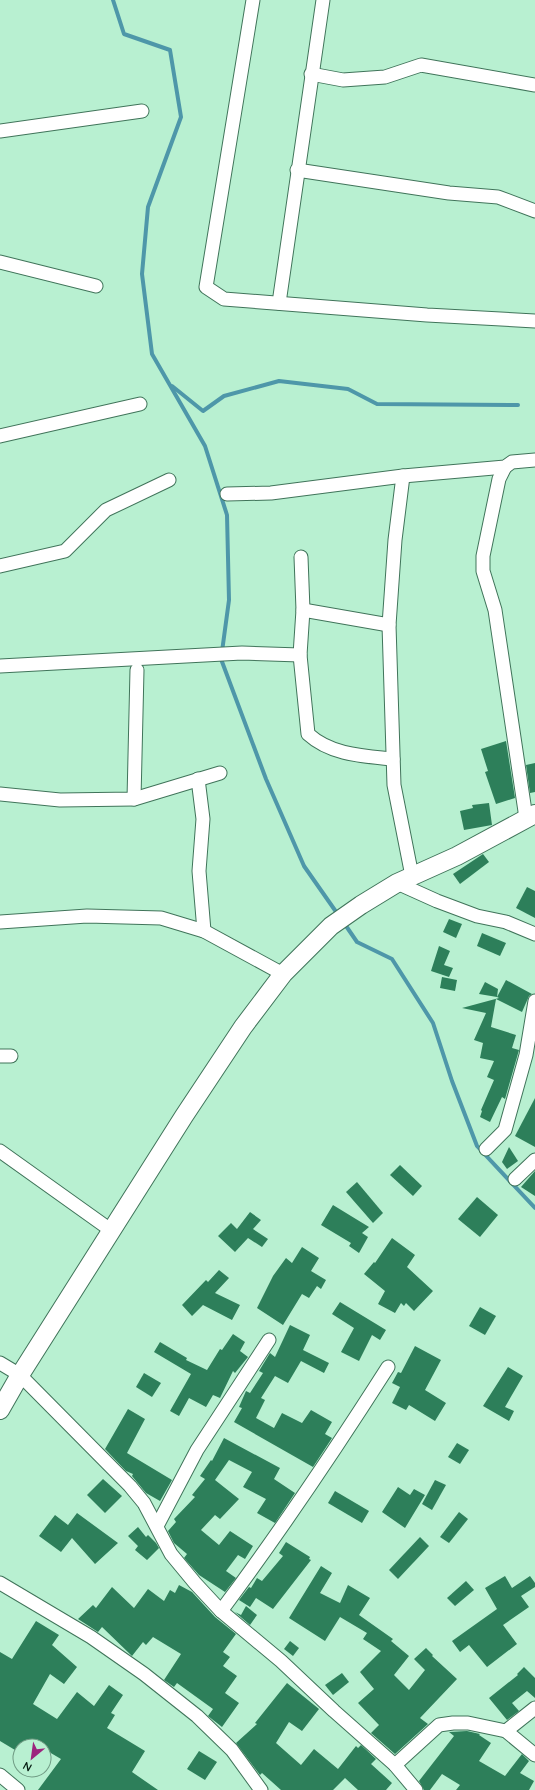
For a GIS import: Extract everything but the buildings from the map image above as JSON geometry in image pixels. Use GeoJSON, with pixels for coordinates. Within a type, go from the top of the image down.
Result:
{"type":"FeatureCollection","features":[{"type":"Feature","properties":{"kind":"street"},"geometry":{"type":"LineString","coordinates":[[253,0],[206,287],[224,299],[427,315],[535,321]]}},
{"type":"Feature","properties":{"kind":"street"},"geometry":{"type":"LineString","coordinates":[[279,303],[297,170],[323,0]]}},
{"type":"Feature","properties":{"kind":"street"},"geometry":{"type":"LineString","coordinates":[[311,74],[343,80],[385,77],[422,66],[535,85]]}},
{"type":"Feature","properties":{"kind":"street"},"geometry":{"type":"LineString","coordinates":[[0,131],[142,111]]}},
{"type":"Feature","properties":{"kind":"street"},"geometry":{"type":"LineString","coordinates":[[297,170],[449,193],[498,197],[535,211]]}},
{"type":"Feature","properties":{"kind":"street"},"geometry":{"type":"LineString","coordinates":[[0,262],[96,286]]}},
{"type":"Feature","properties":{"kind":"street"},"geometry":{"type":"LineString","coordinates":[[0,436],[140,404]]}},
{"type":"Feature","properties":{"kind":"street"},"geometry":{"type":"LineString","coordinates":[[227,494],[271,493],[403,476],[504,467],[512,462],[535,460]]}},
{"type":"Feature","properties":{"kind":"street"},"geometry":{"type":"LineString","coordinates":[[0,1410],[20,1376],[243,1027],[283,974],[331,926],[361,905],[405,880],[457,856],[531,816],[495,610],[483,571],[483,556],[504,467]]}},
{"type":"Feature","properties":{"kind":"street"},"geometry":{"type":"LineString","coordinates":[[403,476],[395,540],[389,625],[394,785],[405,880]]}},
{"type":"Feature","properties":{"kind":"street"},"geometry":{"type":"LineString","coordinates":[[0,566],[65,551],[106,510],[169,480]]}},
{"type":"Feature","properties":{"kind":"street"},"geometry":{"type":"LineString","coordinates":[[301,557],[303,610],[300,655],[308,734],[319,744],[352,755],[393,760]]}},
{"type":"Feature","properties":{"kind":"street"},"geometry":{"type":"LineString","coordinates":[[303,610],[389,625]]}},
{"type":"Feature","properties":{"kind":"street"},"geometry":{"type":"LineString","coordinates":[[0,666],[242,653],[300,655]]}},
{"type":"Feature","properties":{"kind":"street"},"geometry":{"type":"LineString","coordinates":[[134,799],[137,670]]}},
{"type":"Feature","properties":{"kind":"street"},"geometry":{"type":"LineString","coordinates":[[0,794],[60,800],[134,799],[220,773]]}},
{"type":"Feature","properties":{"kind":"street"},"geometry":{"type":"LineString","coordinates":[[198,780],[203,819],[198,871],[204,931]]}},
{"type":"Feature","properties":{"kind":"street"},"geometry":{"type":"LineString","coordinates":[[405,880],[470,914],[506,922],[535,934]]}},
{"type":"Feature","properties":{"kind":"street"},"geometry":{"type":"LineString","coordinates":[[0,922],[87,916],[162,918],[204,931],[283,974]]}},
{"type":"Feature","properties":{"kind":"street"},"geometry":{"type":"LineString","coordinates":[[486,1148],[505,1130],[526,1056],[535,1001]]}},
{"type":"Feature","properties":{"kind":"street"},"geometry":{"type":"LineString","coordinates":[[0,1151],[112,1231]]}},
{"type":"Feature","properties":{"kind":"street"},"geometry":{"type":"LineString","coordinates":[[515,1179],[535,1160]]}},
{"type":"Feature","properties":{"kind":"street"},"geometry":{"type":"LineString","coordinates":[[157,1526],[197,1450],[269,1340]]}},
{"type":"Feature","properties":{"kind":"street"},"geometry":{"type":"LineString","coordinates":[[0,1363],[20,1376],[130,1486],[144,1503],[171,1554],[194,1583],[221,1611],[281,1661],[334,1711],[396,1764],[416,1790]]}},
{"type":"Feature","properties":{"kind":"street"},"geometry":{"type":"LineString","coordinates":[[221,1611],[275,1539],[338,1446],[388,1367]]}},
{"type":"Feature","properties":{"kind":"street"},"geometry":{"type":"LineString","coordinates":[[0,1583],[91,1637],[144,1674],[191,1711],[232,1750],[261,1790]]}},
{"type":"Feature","properties":{"kind":"street"},"geometry":{"type":"LineString","coordinates":[[506,1731],[535,1708]]}},
{"type":"Feature","properties":{"kind":"street"},"geometry":{"type":"LineString","coordinates":[[396,1764],[440,1725],[468,1723],[506,1731],[535,1755]]}},
{"type":"Feature","properties":{"kind":"street"},"geometry":{"type":"LineString","coordinates":[[0,1775],[18,1790]]}},
{"type":"Feature","properties":{"kind":"waterway"},"geometry":{"type":"LineString","coordinates":[[113,0],[124,34],[170,50],[181,117],[148,207],[142,274],[152,354],[205,446],[227,515],[229,600],[221,659],[266,779],[304,866],[339,916]]}},
{"type":"Feature","properties":{"kind":"waterway"},"geometry":{"type":"LineString","coordinates":[[172,386],[203,411],[224,396],[279,381],[348,389],[377,404],[518,405]]}},
{"type":"Feature","properties":{"kind":"waterway"},"geometry":{"type":"LineString","coordinates":[[344,923],[357,942],[392,959],[433,1023],[452,1081],[477,1146],[535,1208]]}}]}
